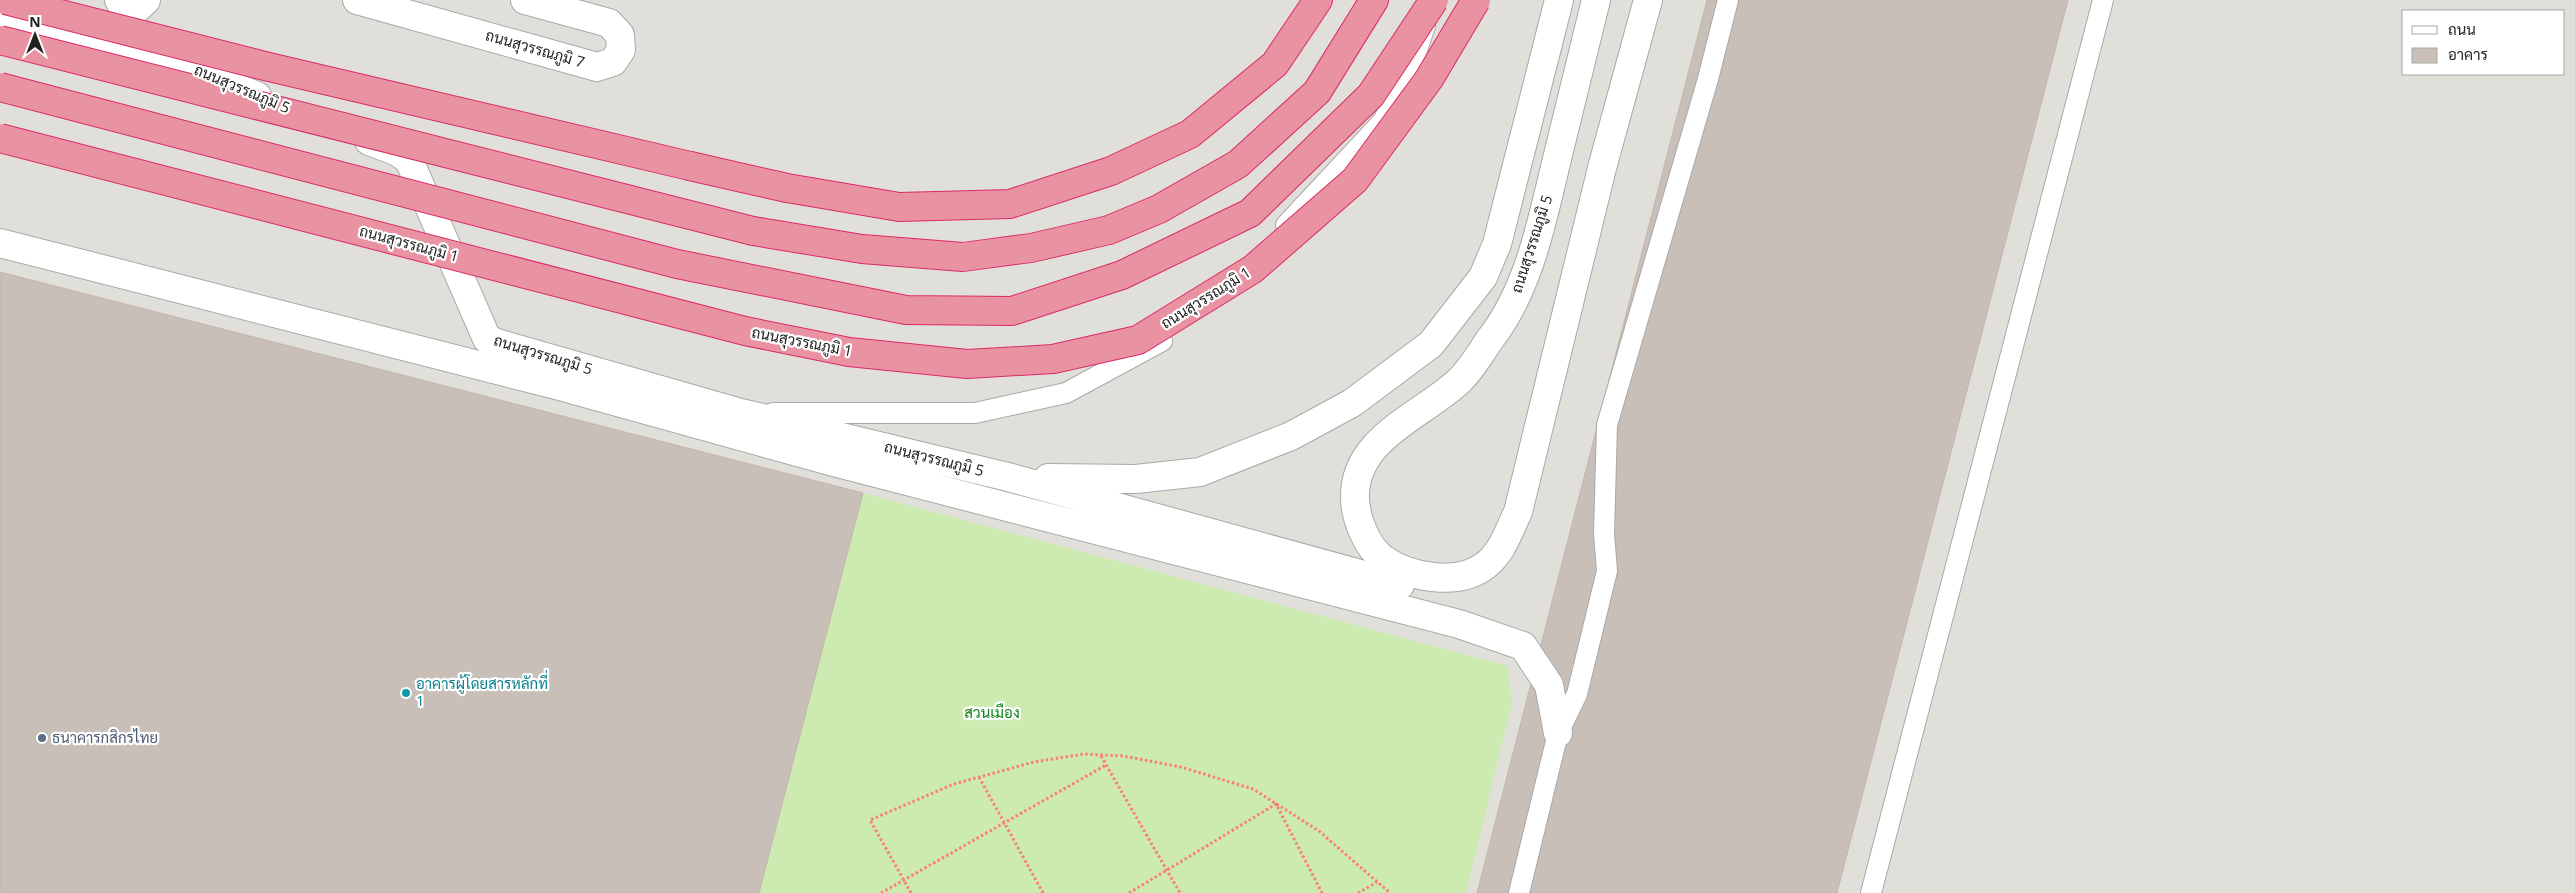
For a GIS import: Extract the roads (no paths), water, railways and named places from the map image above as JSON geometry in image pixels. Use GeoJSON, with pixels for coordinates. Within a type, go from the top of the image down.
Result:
{"type":"FeatureCollection","features":[{"type":"Feature","properties":{"kind":"highway"},"geometry":{"type":"LineString","coordinates":[[5,0],[269,67],[700,168],[787,188],[899,207],[1010,204],[1111,171],[1190,134],[1275,64],[1318,0]]}},
{"type":"Feature","properties":{"kind":"highway"},"geometry":{"type":"LineString","coordinates":[[0,40],[753,231],[862,249],[963,256],[1031,248],[1109,230],[1159,209],[1238,164],[1317,92],[1374,0]]}},
{"type":"Feature","properties":{"kind":"highway"},"geometry":{"type":"LineString","coordinates":[[0,87],[677,264],[906,310],[1012,311],[1122,275],[1250,213],[1371,95],[1433,0]]}},
{"type":"Feature","properties":{"kind":"highway","name":"ถนนสุวรรณภูมิ 1"},"geometry":{"type":"LineString","coordinates":[[0,138],[744,331],[849,352],[967,364],[1053,359],[1138,340],[1252,269],[1354,180],[1429,79],[1476,0]]}},
{"type":"Feature","properties":{"kind":"street","name":"ถนนสุวรรณภูมิ 7"},"geometry":{"type":"LineString","coordinates":[[357,0],[598,66],[613,62],[621,50],[620,35],[609,23],[525,0]]}},
{"type":"Feature","properties":{"kind":"street"},"geometry":{"type":"LineString","coordinates":[[1008,477],[1136,479],[1200,472],[1291,436],[1352,403],[1430,344],[1483,277],[1497,244],[1559,0]]}},
{"type":"Feature","properties":{"kind":"street","name":"ถนนสุวรรณภูมิ 5"},"geometry":{"type":"LineString","coordinates":[[1596,0],[1542,218],[1522,285],[1494,334],[1460,380],[1377,444],[1357,472],[1354,498],[1362,531],[1382,558],[1409,572],[1412,580],[1470,575],[1487,564],[1501,549],[1518,512],[1602,168],[1648,0]]}},
{"type":"Feature","properties":{"kind":"street","name":"ถนนสุวรรณภูมิ 5"},"geometry":{"type":"LineString","coordinates":[[131,6],[135,30],[196,72],[396,152],[409,160],[487,338],[500,344],[738,412],[1008,477]]}},
{"type":"Feature","properties":{"kind":"street"},"geometry":{"type":"LineString","coordinates":[[0,22],[196,72]]}},
{"type":"Feature","properties":{"kind":"street","name":"ถนนสุวรรณภูมิ 5"},"geometry":{"type":"LineString","coordinates":[[0,243],[556,385],[830,461],[1459,624],[1523,646],[1549,685],[1558,733]]}},
{"type":"Feature","properties":{"kind":"street"},"geometry":{"type":"LineString","coordinates":[[1008,477],[1412,580],[1459,624]]}},
{"type":"Feature","properties":{"kind":"street"},"geometry":{"type":"LineString","coordinates":[[1367,601],[1412,580]]}},
{"type":"Feature","properties":{"kind":"lane"},"geometry":{"type":"LineString","coordinates":[[738,412],[890,415],[975,413],[1066,392],[1160,342],[1202,313],[1337,172],[1383,120],[1409,73],[1433,0]]}},
{"type":"Feature","properties":{"kind":"lane"},"geometry":{"type":"LineString","coordinates":[[1519,893],[1558,733],[1577,694],[1607,571],[1604,534],[1607,425],[1708,80],[1728,0]]}},
{"type":"Feature","properties":{"kind":"lane"},"geometry":{"type":"LineString","coordinates":[[1871,893],[2103,0]]}},
{"type":"Feature","properties":{"kind":"place","name":"อาคารผู้โดยสารหลักที่ 1"},"geometry":{"type":"Point","coordinates":[406,693]}},
{"type":"Feature","properties":{"kind":"place","name":"ธนาคารกสิกรไทย"},"geometry":{"type":"Point","coordinates":[42,738]}},
{"type":"Feature","properties":{"kind":"park label","name":"สวนเมือง"},"geometry":{"type":"Point","coordinates":[992,713]}}]}
